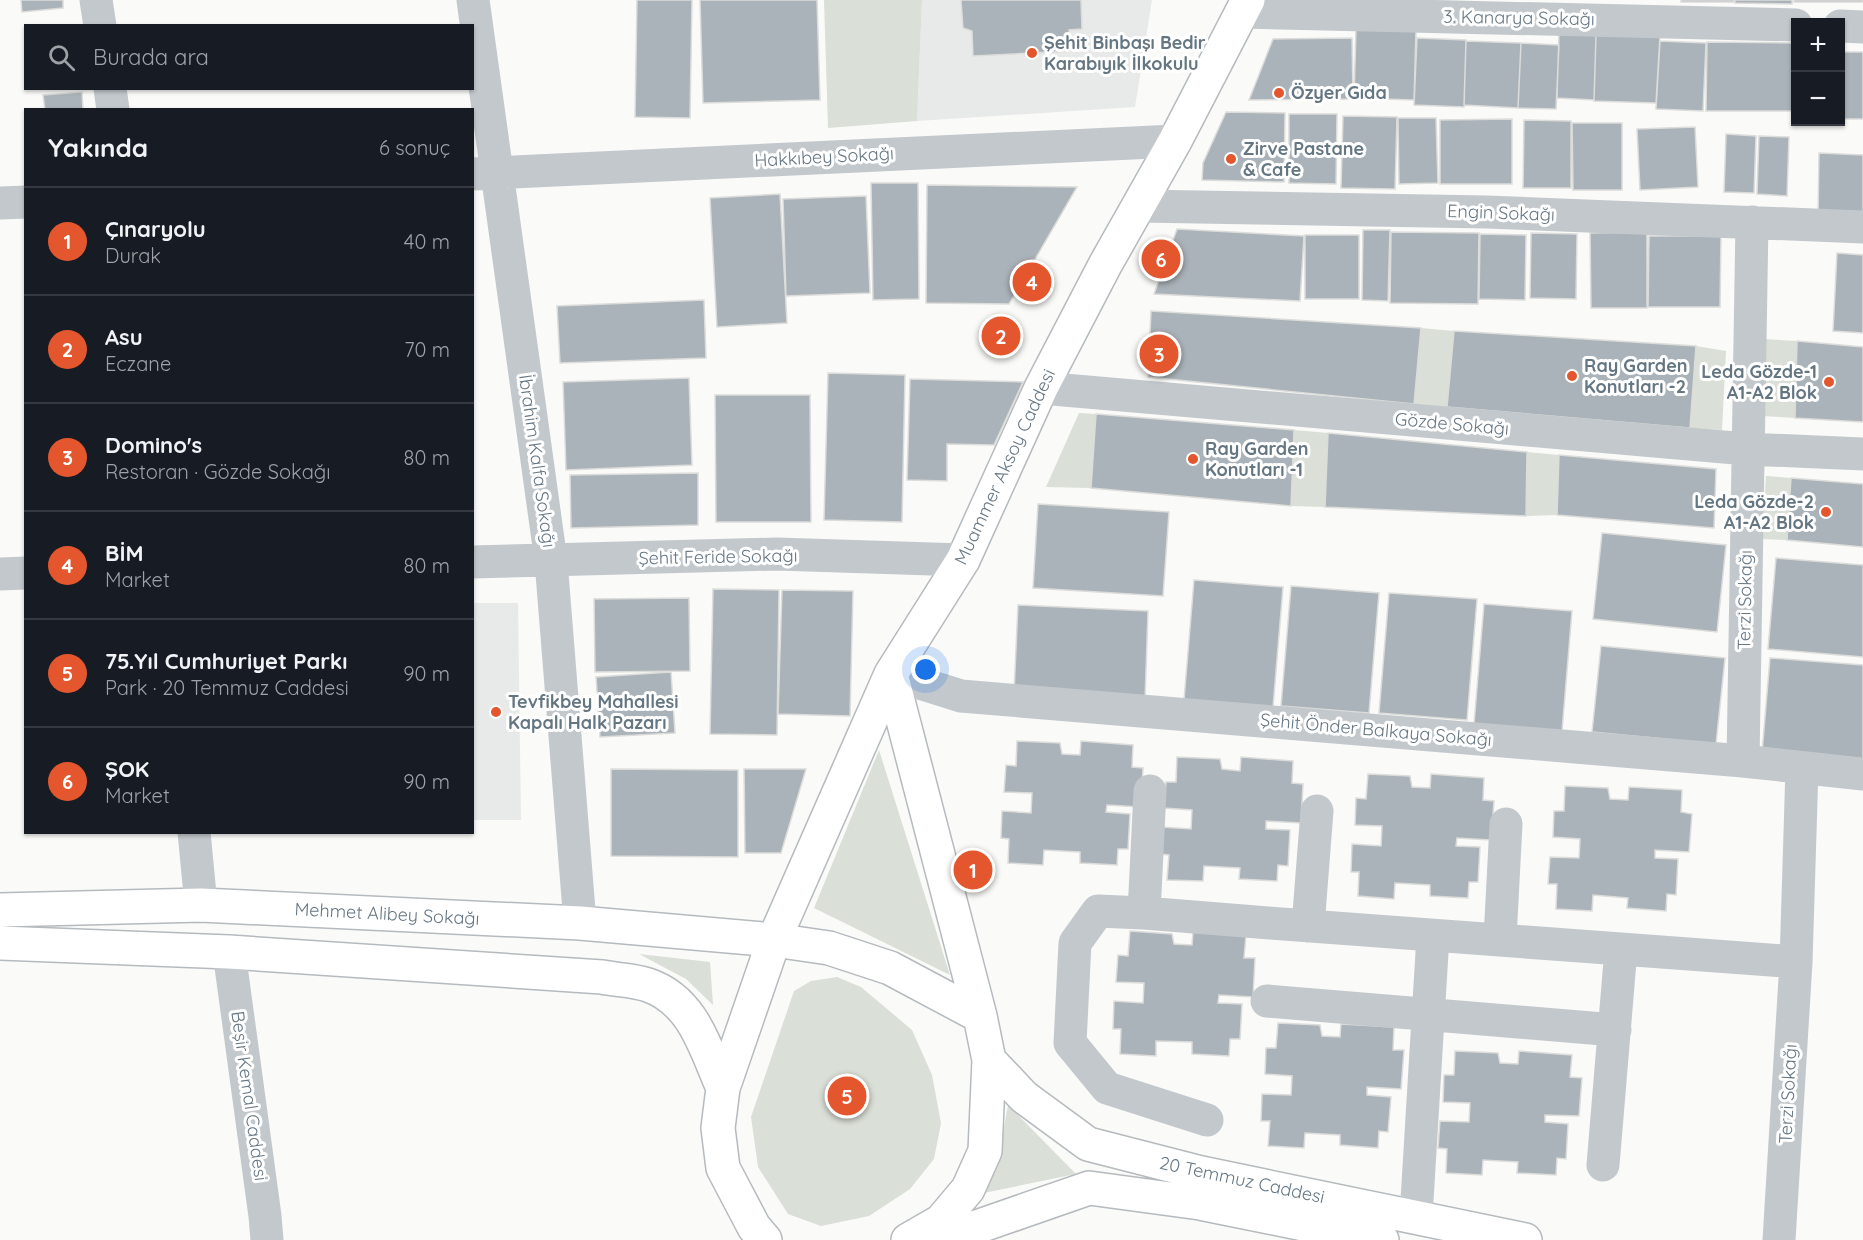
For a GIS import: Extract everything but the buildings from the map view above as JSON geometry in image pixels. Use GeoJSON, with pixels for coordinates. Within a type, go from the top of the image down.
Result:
{"type":"FeatureCollection","features":[{"type":"Feature","properties":{"kind":"main road","name":"Muammer Aksoy Caddesi"},"geometry":{"type":"LineString","coordinates":[[765,1240],[754,1227],[723,1168],[718,1128],[723,1088],[774,940],[891,674],[963,560],[1041,388],[1105,264],[1175,141],[1246,6]]}},
{"type":"Feature","properties":{"kind":"main road"},"geometry":{"type":"LineString","coordinates":[[891,674],[980,1017],[989,1060],[985,1150],[968,1189],[941,1221],[908,1240]]}},
{"type":"Feature","properties":{"kind":"main road","name":"Mehmet Alibey Sokağı"},"geometry":{"type":"LineString","coordinates":[[0,910],[201,905],[580,923],[774,940],[829,948],[890,968],[980,1017]]}},
{"type":"Feature","properties":{"kind":"main road"},"geometry":{"type":"LineString","coordinates":[[0,943],[229,952],[602,977],[648,985],[672,998],[691,1017],[723,1088]]}},
{"type":"Feature","properties":{"kind":"main road","name":"20 Temmuz Caddesi"},"geometry":{"type":"LineString","coordinates":[[989,1060],[1024,1097],[1088,1144],[1201,1173],[1526,1240]]}},
{"type":"Feature","properties":{"kind":"main road","name":"20 Temmuz Caddesi"},"geometry":{"type":"LineString","coordinates":[[932,1240],[975,1235],[1089,1188],[1200,1203],[1383,1240]]}},
{"type":"Feature","properties":{"kind":"street"},"geometry":{"type":"LineString","coordinates":[[96,0],[100,24]]}},
{"type":"Feature","properties":{"kind":"street","name":"İbrahim Kalfa Sokağı"},"geometry":{"type":"LineString","coordinates":[[473,0],[485,173],[551,561],[580,923]]}},
{"type":"Feature","properties":{"kind":"street","name":"3. Kanarya Sokağı"},"geometry":{"type":"LineString","coordinates":[[1246,6],[1791,25]]}},
{"type":"Feature","properties":{"kind":"street"},"geometry":{"type":"LineString","coordinates":[[1845,26],[1863,27]]}},
{"type":"Feature","properties":{"kind":"street"},"geometry":{"type":"LineString","coordinates":[[110,90],[113,108]]}},
{"type":"Feature","properties":{"kind":"street","name":"Hakkıbey Sokağı"},"geometry":{"type":"LineString","coordinates":[[485,173],[1175,141]]}},
{"type":"Feature","properties":{"kind":"street"},"geometry":{"type":"LineString","coordinates":[[0,202],[24,202]]}},
{"type":"Feature","properties":{"kind":"street","name":"Engin Sokağı"},"geometry":{"type":"LineString","coordinates":[[1138,206],[1487,212],[1863,227]]}},
{"type":"Feature","properties":{"kind":"street","name":"Terzi Sokağı"},"geometry":{"type":"LineString","coordinates":[[1743,761],[1752,222]]}},
{"type":"Feature","properties":{"kind":"street","name":"Gözde Sokağı"},"geometry":{"type":"LineString","coordinates":[[1041,388],[1747,449],[1863,454]]}},
{"type":"Feature","properties":{"kind":"street","name":"Şehit Feride Sokağı"},"geometry":{"type":"LineString","coordinates":[[474,562],[777,554],[963,560]]}},
{"type":"Feature","properties":{"kind":"street"},"geometry":{"type":"LineString","coordinates":[[0,574],[24,573]]}},
{"type":"Feature","properties":{"kind":"street","name":"Şehit Önder Balkaya Sokağı"},"geometry":{"type":"LineString","coordinates":[[891,674],[961,696],[1743,761],[1863,774]]}},
{"type":"Feature","properties":{"kind":"street","name":"Terzi Sokağı"},"geometry":{"type":"LineString","coordinates":[[1779,1240],[1796,962],[1802,768]]}},
{"type":"Feature","properties":{"kind":"street"},"geometry":{"type":"LineString","coordinates":[[1144,913],[1150,791]]}},
{"type":"Feature","properties":{"kind":"street"},"geometry":{"type":"LineString","coordinates":[[1308,926],[1317,811]]}},
{"type":"Feature","properties":{"kind":"street"},"geometry":{"type":"LineString","coordinates":[[1500,939],[1506,824]]}},
{"type":"Feature","properties":{"kind":"street"},"geometry":{"type":"LineString","coordinates":[[194,834],[201,905]]}},
{"type":"Feature","properties":{"kind":"street"},"geometry":{"type":"LineString","coordinates":[[1207,1120],[1107,1088],[1070,1043],[1075,943],[1098,911],[1796,962]]}},
{"type":"Feature","properties":{"kind":"street"},"geometry":{"type":"LineString","coordinates":[[1416,1217],[1433,936]]}},
{"type":"Feature","properties":{"kind":"street"},"geometry":{"type":"LineString","coordinates":[[1603,1165],[1621,949]]}},
{"type":"Feature","properties":{"kind":"street","name":"Beşir Kemal Caddesi"},"geometry":{"type":"LineString","coordinates":[[229,952],[267,1240]]}},
{"type":"Feature","properties":{"kind":"street"},"geometry":{"type":"LineString","coordinates":[[1267,1001],[1615,1030]]}},
{"type":"Feature","properties":{"kind":"shaded area"},"geometry":{"type":"Polygon","coordinates":[[[824,0],[922,0],[917,121],[828,128],[824,0]]]}},
{"type":"Feature","properties":{"kind":"shaded area","name":"Şehit Binbaşı Bedir Karabıyık İlkokulu"},"geometry":{"type":"Polygon","coordinates":[[[922,0],[1152,0],[1135,107],[917,121],[922,0]]]}},
{"type":"Feature","properties":{"kind":"shaded area"},"geometry":{"type":"Polygon","coordinates":[[[1421,328],[1454,331],[1447,407],[1414,404],[1421,328]]]}},
{"type":"Feature","properties":{"kind":"shaded area"},"geometry":{"type":"Polygon","coordinates":[[[1763,339],[1797,341],[1795,418],[1762,416],[1763,339]]]}},
{"type":"Feature","properties":{"kind":"shaded area"},"geometry":{"type":"Polygon","coordinates":[[[1696,346],[1726,351],[1722,430],[1690,428],[1696,346]]]}},
{"type":"Feature","properties":{"kind":"shaded area"},"geometry":{"type":"Polygon","coordinates":[[[1079,413],[1096,414],[1091,488],[1046,487],[1079,413]]]}},
{"type":"Feature","properties":{"kind":"shaded area"},"geometry":{"type":"Polygon","coordinates":[[[1294,430],[1328,433],[1325,507],[1291,506],[1294,430]]]}},
{"type":"Feature","properties":{"kind":"shaded area"},"geometry":{"type":"Polygon","coordinates":[[[1527,452],[1559,455],[1557,515],[1526,516],[1527,452]]]}},
{"type":"Feature","properties":{"kind":"shaded area"},"geometry":{"type":"Polygon","coordinates":[[[1766,476],[1791,478],[1787,540],[1762,539],[1766,476]]]}},
{"type":"Feature","properties":{"kind":"shaded area","name":"Tevfikbey Mahallesi Kapalı Halk Pazarı"},"geometry":{"type":"Polygon","coordinates":[[[474,603],[518,603],[521,820],[474,820],[474,603]]]}},
{"type":"Feature","properties":{"kind":"shaded area"},"geometry":{"type":"Polygon","coordinates":[[[879,750],[950,975],[814,908],[879,750]]]}},
{"type":"Feature","properties":{"kind":"shaded area"},"geometry":{"type":"Polygon","coordinates":[[[639,954],[710,962],[713,1005],[686,979],[639,954]]]}},
{"type":"Feature","properties":{"kind":"shaded area"},"geometry":{"type":"Polygon","coordinates":[[[837,977],[861,987],[912,1030],[932,1075],[941,1123],[934,1159],[910,1189],[869,1216],[821,1226],[788,1214],[758,1167],[751,1117],[794,991],[811,981],[837,977]]]}},
{"type":"Feature","properties":{"kind":"shaded area"},"geometry":{"type":"Polygon","coordinates":[[[1008,1105],[1076,1174],[979,1194],[1000,1150],[1008,1105]]]}},
{"type":"Feature","properties":{"kind":"place","name":"Şehit Binbaşı Bedir Karabıyık İlkokulu"},"geometry":{"type":"Point","coordinates":[1032,53]}},
{"type":"Feature","properties":{"kind":"place","name":"Özyer Gıda"},"geometry":{"type":"Point","coordinates":[1279,93]}},
{"type":"Feature","properties":{"kind":"place","name":"Zirve Pastane & Cafe"},"geometry":{"type":"Point","coordinates":[1231,159]}},
{"type":"Feature","properties":{"kind":"place","name":"ŞOK"},"geometry":{"type":"Point","coordinates":[1161,259]}},
{"type":"Feature","properties":{"kind":"place","name":"BİM"},"geometry":{"type":"Point","coordinates":[1032,282]}},
{"type":"Feature","properties":{"kind":"place","name":"Asu"},"geometry":{"type":"Point","coordinates":[1001,336]}},
{"type":"Feature","properties":{"kind":"place","name":"Domino's"},"geometry":{"type":"Point","coordinates":[1159,354]}},
{"type":"Feature","properties":{"kind":"place","name":"Ray Garden Konutları -2"},"geometry":{"type":"Point","coordinates":[1572,376]}},
{"type":"Feature","properties":{"kind":"place","name":"Leda Gözde-1 A1-A2 Blok"},"geometry":{"type":"Point","coordinates":[1829,382]}},
{"type":"Feature","properties":{"kind":"place","name":"Ray Garden Konutları -1"},"geometry":{"type":"Point","coordinates":[1193,459]}},
{"type":"Feature","properties":{"kind":"place","name":"Leda Gözde-2 A1-A2 Blok"},"geometry":{"type":"Point","coordinates":[1826,512]}},
{"type":"Feature","properties":{"kind":"place","name":"Tevfikbey Mahallesi Kapalı Halk Pazarı"},"geometry":{"type":"Point","coordinates":[496,712]}},
{"type":"Feature","properties":{"kind":"place","name":"Çınaryolu"},"geometry":{"type":"Point","coordinates":[973,870]}},
{"type":"Feature","properties":{"kind":"place","name":"75.Yıl Cumhuriyet Parkı"},"geometry":{"type":"Point","coordinates":[847,1096]}}]}
